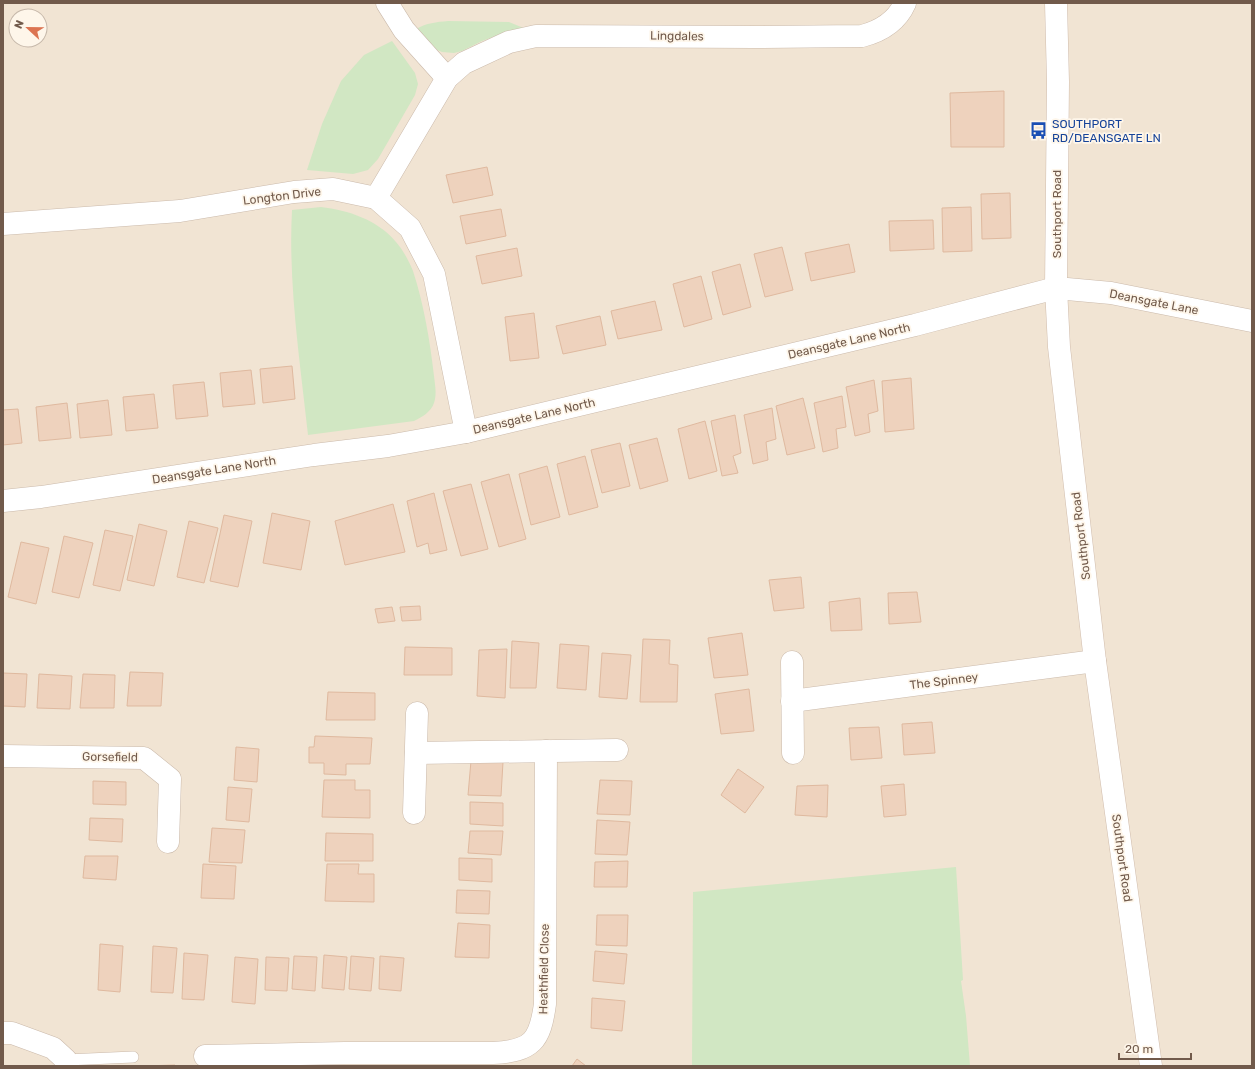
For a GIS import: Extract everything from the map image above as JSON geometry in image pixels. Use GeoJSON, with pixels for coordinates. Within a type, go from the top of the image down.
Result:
{"type":"FeatureCollection","features":[{"type":"Feature","properties":{"kind":"street"},"geometry":{"type":"LineString","coordinates":[[387,3],[404,30],[446,78]]}},
{"type":"Feature","properties":{"kind":"street","name":"Lingdales"},"geometry":{"type":"LineString","coordinates":[[376,198],[446,78],[464,63],[509,42],[536,36],[862,36],[873,33],[890,24],[902,10],[905,3]]}},
{"type":"Feature","properties":{"kind":"street","name":"Southport Road"},"geometry":{"type":"LineString","coordinates":[[1056,3],[1058,82],[1056,288],[1059,347],[1095,661],[1152,1066]]}},
{"type":"Feature","properties":{"kind":"street","name":"Longton Drive"},"geometry":{"type":"LineString","coordinates":[[3,224],[180,211],[294,192],[333,189],[376,198],[410,228],[434,274],[466,432]]}},
{"type":"Feature","properties":{"kind":"street","name":"Deansgate Lane"},"geometry":{"type":"LineString","coordinates":[[1056,288],[1111,293],[1252,321]]}},
{"type":"Feature","properties":{"kind":"street","name":"Deansgate Lane North"},"geometry":{"type":"LineString","coordinates":[[3,501],[41,497],[314,455],[388,446],[466,432],[914,325],[1056,288]]}},
{"type":"Feature","properties":{"kind":"street","name":"The Spinney"},"geometry":{"type":"LineString","coordinates":[[792,701],[1095,661]]}},
{"type":"Feature","properties":{"kind":"street"},"geometry":{"type":"LineString","coordinates":[[792,662],[794,753]]}},
{"type":"Feature","properties":{"kind":"street"},"geometry":{"type":"LineString","coordinates":[[414,813],[417,713]]}},
{"type":"Feature","properties":{"kind":"street"},"geometry":{"type":"LineString","coordinates":[[416,753],[617,750]]}},
{"type":"Feature","properties":{"kind":"street","name":"Heathfield Close"},"geometry":{"type":"LineString","coordinates":[[205,1056],[345,1060],[512,1052],[527,1046],[538,1034],[543,1021],[545,1004],[546,751]]}},
{"type":"Feature","properties":{"kind":"street","name":"Gorsefield"},"geometry":{"type":"LineString","coordinates":[[3,756],[144,758],[170,779],[168,842]]}},
{"type":"Feature","properties":{"kind":"street"},"geometry":{"type":"LineString","coordinates":[[3,1033],[12,1034],[53,1048],[67,1063]]}},
{"type":"Feature","properties":{"kind":"lane"},"geometry":{"type":"LineString","coordinates":[[67,1063],[134,1058]]}},
{"type":"Feature","properties":{"kind":"shaded area"},"geometry":{"type":"Polygon","coordinates":[[[3,3],[1252,3],[1252,1066],[3,1066],[3,3]]]}},
{"type":"Feature","properties":{"kind":"green space"},"geometry":{"type":"Polygon","coordinates":[[[448,21],[509,22],[526,29],[504,33],[454,53],[442,52],[435,49],[416,29],[432,23],[448,21]]]}},
{"type":"Feature","properties":{"kind":"green space"},"geometry":{"type":"Polygon","coordinates":[[[392,41],[415,73],[418,84],[415,95],[378,159],[368,170],[353,174],[307,170],[322,124],[341,81],[364,55],[392,41]]]}},
{"type":"Feature","properties":{"kind":"green space"},"geometry":{"type":"Polygon","coordinates":[[[321,207],[331,208],[362,217],[389,234],[399,245],[413,271],[426,323],[436,393],[431,409],[414,421],[308,435],[293,294],[291,238],[292,210],[321,207]]]}},
{"type":"Feature","properties":{"kind":"green space"},"geometry":{"type":"Polygon","coordinates":[[[956,867],[963,980],[961,981],[966,1016],[970,1066],[692,1066],[693,892],[956,867]]]}},
{"type":"Feature","properties":{"kind":"building"},"geometry":{"type":"Polygon","coordinates":[[[1004,91],[1004,147],[951,147],[950,93],[1004,91]]]}},
{"type":"Feature","properties":{"kind":"building"},"geometry":{"type":"Polygon","coordinates":[[[487,167],[493,195],[453,203],[446,175],[487,167]]]}},
{"type":"Feature","properties":{"kind":"building"},"geometry":{"type":"Polygon","coordinates":[[[1010,193],[1011,238],[982,239],[981,194],[1010,193]]]}},
{"type":"Feature","properties":{"kind":"building"},"geometry":{"type":"Polygon","coordinates":[[[971,207],[972,251],[943,252],[942,208],[971,207]]]}},
{"type":"Feature","properties":{"kind":"building"},"geometry":{"type":"Polygon","coordinates":[[[501,209],[506,236],[466,244],[460,216],[501,209]]]}},
{"type":"Feature","properties":{"kind":"building"},"geometry":{"type":"Polygon","coordinates":[[[933,220],[934,249],[890,251],[889,221],[933,220]]]}},
{"type":"Feature","properties":{"kind":"building"},"geometry":{"type":"Polygon","coordinates":[[[849,244],[855,272],[811,281],[805,253],[849,244]]]}},
{"type":"Feature","properties":{"kind":"building"},"geometry":{"type":"Polygon","coordinates":[[[782,247],[793,290],[765,297],[754,254],[782,247]]]}},
{"type":"Feature","properties":{"kind":"building"},"geometry":{"type":"Polygon","coordinates":[[[517,248],[522,276],[482,284],[476,256],[517,248]]]}},
{"type":"Feature","properties":{"kind":"building"},"geometry":{"type":"Polygon","coordinates":[[[740,264],[751,307],[723,315],[712,272],[740,264]]]}},
{"type":"Feature","properties":{"kind":"building"},"geometry":{"type":"Polygon","coordinates":[[[701,276],[712,319],[684,327],[673,284],[701,276]]]}},
{"type":"Feature","properties":{"kind":"building"},"geometry":{"type":"Polygon","coordinates":[[[655,301],[662,330],[618,339],[611,311],[655,301]]]}},
{"type":"Feature","properties":{"kind":"building"},"geometry":{"type":"Polygon","coordinates":[[[534,313],[539,358],[510,361],[505,317],[534,313]]]}},
{"type":"Feature","properties":{"kind":"building"},"geometry":{"type":"Polygon","coordinates":[[[600,316],[606,345],[563,354],[556,326],[600,316]]]}},
{"type":"Feature","properties":{"kind":"building"},"geometry":{"type":"Polygon","coordinates":[[[292,366],[295,399],[263,403],[260,369],[292,366]]]}},
{"type":"Feature","properties":{"kind":"building"},"geometry":{"type":"Polygon","coordinates":[[[251,370],[255,404],[223,407],[220,373],[251,370]]]}},
{"type":"Feature","properties":{"kind":"building"},"geometry":{"type":"Polygon","coordinates":[[[911,378],[914,429],[885,432],[882,381],[911,378]]]}},
{"type":"Feature","properties":{"kind":"building"},"geometry":{"type":"Polygon","coordinates":[[[874,380],[878,411],[868,414],[870,432],[855,436],[846,387],[874,380]]]}},
{"type":"Feature","properties":{"kind":"building"},"geometry":{"type":"Polygon","coordinates":[[[204,382],[208,416],[176,419],[173,385],[204,382]]]}},
{"type":"Feature","properties":{"kind":"building"},"geometry":{"type":"Polygon","coordinates":[[[154,394],[158,428],[126,431],[123,397],[154,394]]]}},
{"type":"Feature","properties":{"kind":"building"},"geometry":{"type":"Polygon","coordinates":[[[842,396],[846,427],[836,429],[838,448],[823,452],[814,403],[842,396]]]}},
{"type":"Feature","properties":{"kind":"building"},"geometry":{"type":"Polygon","coordinates":[[[803,398],[815,448],[787,455],[776,406],[803,398]]]}},
{"type":"Feature","properties":{"kind":"building"},"geometry":{"type":"Polygon","coordinates":[[[108,400],[112,435],[80,438],[77,404],[108,400]]]}},
{"type":"Feature","properties":{"kind":"building"},"geometry":{"type":"Polygon","coordinates":[[[67,403],[71,438],[39,441],[36,407],[67,403]]]}},
{"type":"Feature","properties":{"kind":"building"},"geometry":{"type":"Polygon","coordinates":[[[772,408],[776,439],[766,442],[768,460],[753,464],[744,415],[772,408]]]}},
{"type":"Feature","properties":{"kind":"building"},"geometry":{"type":"Polygon","coordinates":[[[18,409],[22,443],[3,445],[3,410],[18,409]]]}},
{"type":"Feature","properties":{"kind":"building"},"geometry":{"type":"Polygon","coordinates":[[[735,415],[741,453],[733,456],[738,473],[722,476],[711,421],[735,415]]]}},
{"type":"Feature","properties":{"kind":"building"},"geometry":{"type":"Polygon","coordinates":[[[705,421],[717,471],[689,479],[678,429],[705,421]]]}},
{"type":"Feature","properties":{"kind":"building"},"geometry":{"type":"Polygon","coordinates":[[[657,438],[668,481],[640,489],[629,445],[657,438]]]}},
{"type":"Feature","properties":{"kind":"building"},"geometry":{"type":"Polygon","coordinates":[[[620,443],[630,486],[602,493],[591,450],[620,443]]]}},
{"type":"Feature","properties":{"kind":"building"},"geometry":{"type":"Polygon","coordinates":[[[585,456],[598,507],[569,515],[557,464],[585,456]]]}},
{"type":"Feature","properties":{"kind":"building"},"geometry":{"type":"Polygon","coordinates":[[[547,466],[560,517],[531,525],[519,474],[547,466]]]}},
{"type":"Feature","properties":{"kind":"building"},"geometry":{"type":"Polygon","coordinates":[[[509,474],[526,539],[499,547],[481,482],[509,474]]]}},
{"type":"Feature","properties":{"kind":"building"},"geometry":{"type":"Polygon","coordinates":[[[471,484],[488,549],[461,556],[443,491],[471,484]]]}},
{"type":"Feature","properties":{"kind":"building"},"geometry":{"type":"Polygon","coordinates":[[[434,493],[447,550],[430,554],[428,543],[417,547],[407,501],[434,493]]]}},
{"type":"Feature","properties":{"kind":"building"},"geometry":{"type":"Polygon","coordinates":[[[393,504],[405,552],[345,565],[335,521],[393,504]]]}},
{"type":"Feature","properties":{"kind":"building"},"geometry":{"type":"Polygon","coordinates":[[[272,513],[310,521],[301,570],[263,563],[272,513]]]}},
{"type":"Feature","properties":{"kind":"building"},"geometry":{"type":"Polygon","coordinates":[[[224,515],[252,521],[238,587],[210,581],[224,515]]]}},
{"type":"Feature","properties":{"kind":"building"},"geometry":{"type":"Polygon","coordinates":[[[189,521],[218,528],[204,583],[177,577],[189,521]]]}},
{"type":"Feature","properties":{"kind":"building"},"geometry":{"type":"Polygon","coordinates":[[[139,524],[167,531],[154,586],[127,580],[139,524]]]}},
{"type":"Feature","properties":{"kind":"building"},"geometry":{"type":"Polygon","coordinates":[[[105,530],[133,536],[120,591],[93,585],[105,530]]]}},
{"type":"Feature","properties":{"kind":"building"},"geometry":{"type":"Polygon","coordinates":[[[64,536],[93,543],[79,598],[52,592],[64,536]]]}},
{"type":"Feature","properties":{"kind":"building"},"geometry":{"type":"Polygon","coordinates":[[[21,542],[49,548],[36,604],[8,597],[21,542]]]}},
{"type":"Feature","properties":{"kind":"building"},"geometry":{"type":"Polygon","coordinates":[[[801,577],[804,608],[774,611],[769,580],[801,577]]]}},
{"type":"Feature","properties":{"kind":"building"},"geometry":{"type":"Polygon","coordinates":[[[917,592],[921,622],[889,624],[888,593],[917,592]]]}},
{"type":"Feature","properties":{"kind":"building"},"geometry":{"type":"Polygon","coordinates":[[[860,598],[862,630],[831,631],[829,602],[860,598]]]}},
{"type":"Feature","properties":{"kind":"building"},"geometry":{"type":"Polygon","coordinates":[[[420,606],[421,620],[402,621],[400,607],[420,606]]]}},
{"type":"Feature","properties":{"kind":"building"},"geometry":{"type":"Polygon","coordinates":[[[392,607],[395,621],[378,623],[375,609],[392,607]]]}},
{"type":"Feature","properties":{"kind":"building"},"geometry":{"type":"Polygon","coordinates":[[[742,633],[748,675],[714,678],[708,638],[742,633]]]}},
{"type":"Feature","properties":{"kind":"building"},"geometry":{"type":"Polygon","coordinates":[[[643,639],[670,640],[669,664],[678,665],[677,702],[640,702],[643,639]]]}},
{"type":"Feature","properties":{"kind":"building"},"geometry":{"type":"Polygon","coordinates":[[[512,641],[539,643],[536,688],[510,688],[512,641]]]}},
{"type":"Feature","properties":{"kind":"building"},"geometry":{"type":"Polygon","coordinates":[[[560,644],[589,646],[586,690],[557,688],[560,644]]]}},
{"type":"Feature","properties":{"kind":"building"},"geometry":{"type":"Polygon","coordinates":[[[405,647],[452,648],[452,675],[404,675],[405,647]]]}},
{"type":"Feature","properties":{"kind":"building"},"geometry":{"type":"Polygon","coordinates":[[[507,649],[505,698],[477,696],[479,650],[507,649]]]}},
{"type":"Feature","properties":{"kind":"building"},"geometry":{"type":"Polygon","coordinates":[[[602,653],[631,655],[627,699],[599,697],[602,653]]]}},
{"type":"Feature","properties":{"kind":"building"},"geometry":{"type":"Polygon","coordinates":[[[130,672],[163,673],[161,706],[127,706],[130,672]]]}},
{"type":"Feature","properties":{"kind":"building"},"geometry":{"type":"Polygon","coordinates":[[[3,673],[27,674],[25,707],[3,706],[3,673]]]}},
{"type":"Feature","properties":{"kind":"building"},"geometry":{"type":"Polygon","coordinates":[[[39,674],[72,676],[70,709],[37,708],[39,674]]]}},
{"type":"Feature","properties":{"kind":"building"},"geometry":{"type":"Polygon","coordinates":[[[83,674],[115,675],[114,708],[80,708],[83,674]]]}},
{"type":"Feature","properties":{"kind":"building"},"geometry":{"type":"Polygon","coordinates":[[[749,689],[754,731],[721,734],[715,694],[749,689]]]}},
{"type":"Feature","properties":{"kind":"building"},"geometry":{"type":"Polygon","coordinates":[[[328,692],[375,693],[375,720],[326,720],[328,692]]]}},
{"type":"Feature","properties":{"kind":"building"},"geometry":{"type":"Polygon","coordinates":[[[932,722],[935,753],[904,755],[902,724],[932,722]]]}},
{"type":"Feature","properties":{"kind":"building"},"geometry":{"type":"Polygon","coordinates":[[[879,727],[882,758],[851,760],[849,728],[879,727]]]}},
{"type":"Feature","properties":{"kind":"building"},"geometry":{"type":"Polygon","coordinates":[[[315,736],[372,738],[370,764],[346,764],[346,775],[324,774],[324,763],[309,763],[309,747],[314,747],[315,736]]]}},
{"type":"Feature","properties":{"kind":"building"},"geometry":{"type":"Polygon","coordinates":[[[236,747],[259,749],[257,782],[234,780],[236,747]]]}},
{"type":"Feature","properties":{"kind":"building"},"geometry":{"type":"Polygon","coordinates":[[[471,761],[503,762],[501,796],[468,795],[471,761]]]}},
{"type":"Feature","properties":{"kind":"building"},"geometry":{"type":"Polygon","coordinates":[[[738,769],[764,787],[745,813],[721,795],[738,769]]]}},
{"type":"Feature","properties":{"kind":"building"},"geometry":{"type":"Polygon","coordinates":[[[324,780],[355,780],[355,790],[370,790],[370,818],[322,817],[324,780]]]}},
{"type":"Feature","properties":{"kind":"building"},"geometry":{"type":"Polygon","coordinates":[[[600,780],[632,781],[630,815],[597,814],[600,780]]]}},
{"type":"Feature","properties":{"kind":"building"},"geometry":{"type":"Polygon","coordinates":[[[93,781],[126,782],[126,805],[93,804],[93,781]]]}},
{"type":"Feature","properties":{"kind":"building"},"geometry":{"type":"Polygon","coordinates":[[[904,784],[906,815],[884,817],[881,786],[904,784]]]}},
{"type":"Feature","properties":{"kind":"building"},"geometry":{"type":"Polygon","coordinates":[[[828,785],[827,817],[795,815],[797,786],[828,785]]]}},
{"type":"Feature","properties":{"kind":"building"},"geometry":{"type":"Polygon","coordinates":[[[228,787],[252,789],[249,822],[226,820],[228,787]]]}},
{"type":"Feature","properties":{"kind":"building"},"geometry":{"type":"Polygon","coordinates":[[[470,802],[503,803],[503,826],[470,824],[470,802]]]}},
{"type":"Feature","properties":{"kind":"building"},"geometry":{"type":"Polygon","coordinates":[[[90,818],[123,819],[122,842],[89,840],[90,818]]]}},
{"type":"Feature","properties":{"kind":"building"},"geometry":{"type":"Polygon","coordinates":[[[597,820],[630,822],[627,855],[595,854],[597,820]]]}},
{"type":"Feature","properties":{"kind":"building"},"geometry":{"type":"Polygon","coordinates":[[[212,828],[245,830],[242,863],[209,862],[212,828]]]}},
{"type":"Feature","properties":{"kind":"building"},"geometry":{"type":"Polygon","coordinates":[[[470,831],[503,831],[501,855],[468,853],[470,831]]]}},
{"type":"Feature","properties":{"kind":"building"},"geometry":{"type":"Polygon","coordinates":[[[326,833],[373,834],[373,861],[325,861],[326,833]]]}},
{"type":"Feature","properties":{"kind":"building"},"geometry":{"type":"Polygon","coordinates":[[[85,856],[118,856],[116,880],[83,878],[85,856]]]}},
{"type":"Feature","properties":{"kind":"building"},"geometry":{"type":"Polygon","coordinates":[[[459,858],[492,859],[492,882],[459,880],[459,858]]]}},
{"type":"Feature","properties":{"kind":"building"},"geometry":{"type":"Polygon","coordinates":[[[628,861],[627,887],[594,887],[595,862],[628,861]]]}},
{"type":"Feature","properties":{"kind":"building"},"geometry":{"type":"Polygon","coordinates":[[[203,864],[236,866],[234,899],[201,898],[203,864]]]}},
{"type":"Feature","properties":{"kind":"building"},"geometry":{"type":"Polygon","coordinates":[[[327,864],[359,864],[358,874],[374,874],[374,902],[325,901],[327,864]]]}},
{"type":"Feature","properties":{"kind":"building"},"geometry":{"type":"Polygon","coordinates":[[[457,890],[490,891],[489,914],[456,913],[457,890]]]}},
{"type":"Feature","properties":{"kind":"building"},"geometry":{"type":"Polygon","coordinates":[[[597,915],[628,915],[627,946],[596,945],[597,915]]]}},
{"type":"Feature","properties":{"kind":"building"},"geometry":{"type":"Polygon","coordinates":[[[458,923],[490,925],[489,958],[455,957],[458,923]]]}},
{"type":"Feature","properties":{"kind":"building"},"geometry":{"type":"Polygon","coordinates":[[[100,944],[123,946],[120,992],[98,990],[100,944]]]}},
{"type":"Feature","properties":{"kind":"building"},"geometry":{"type":"Polygon","coordinates":[[[153,946],[177,948],[173,993],[151,992],[153,946]]]}},
{"type":"Feature","properties":{"kind":"building"},"geometry":{"type":"Polygon","coordinates":[[[595,951],[627,954],[624,984],[593,981],[595,951]]]}},
{"type":"Feature","properties":{"kind":"building"},"geometry":{"type":"Polygon","coordinates":[[[184,953],[208,955],[204,1000],[182,999],[184,953]]]}},
{"type":"Feature","properties":{"kind":"building"},"geometry":{"type":"Polygon","coordinates":[[[324,955],[347,957],[344,990],[322,988],[324,955]]]}},
{"type":"Feature","properties":{"kind":"building"},"geometry":{"type":"Polygon","coordinates":[[[294,956],[317,957],[315,991],[292,989],[294,956]]]}},
{"type":"Feature","properties":{"kind":"building"},"geometry":{"type":"Polygon","coordinates":[[[351,956],[374,958],[371,991],[349,989],[351,956]]]}},
{"type":"Feature","properties":{"kind":"building"},"geometry":{"type":"Polygon","coordinates":[[[380,956],[404,958],[401,991],[379,989],[380,956]]]}},
{"type":"Feature","properties":{"kind":"building"},"geometry":{"type":"Polygon","coordinates":[[[235,957],[258,959],[255,1004],[232,1002],[235,957]]]}},
{"type":"Feature","properties":{"kind":"building"},"geometry":{"type":"Polygon","coordinates":[[[266,957],[289,958],[287,991],[265,990],[266,957]]]}},
{"type":"Feature","properties":{"kind":"building"},"geometry":{"type":"Polygon","coordinates":[[[592,998],[625,1001],[622,1031],[591,1028],[592,998]]]}},
{"type":"Feature","properties":{"kind":"building"},"geometry":{"type":"Polygon","coordinates":[[[577,1059],[586,1066],[572,1066],[577,1059]]]}},
{"type":"Feature","properties":{"kind":"building"},"geometry":{"type":"Polygon","coordinates":[[[175,1065],[175,1066],[143,1066],[175,1065]]]}},
{"type":"Feature","properties":{"kind":"place","name":"SOUTHPORT RD/DEANSGATE LN"},"geometry":{"type":"Point","coordinates":[1039,131]}}]}
